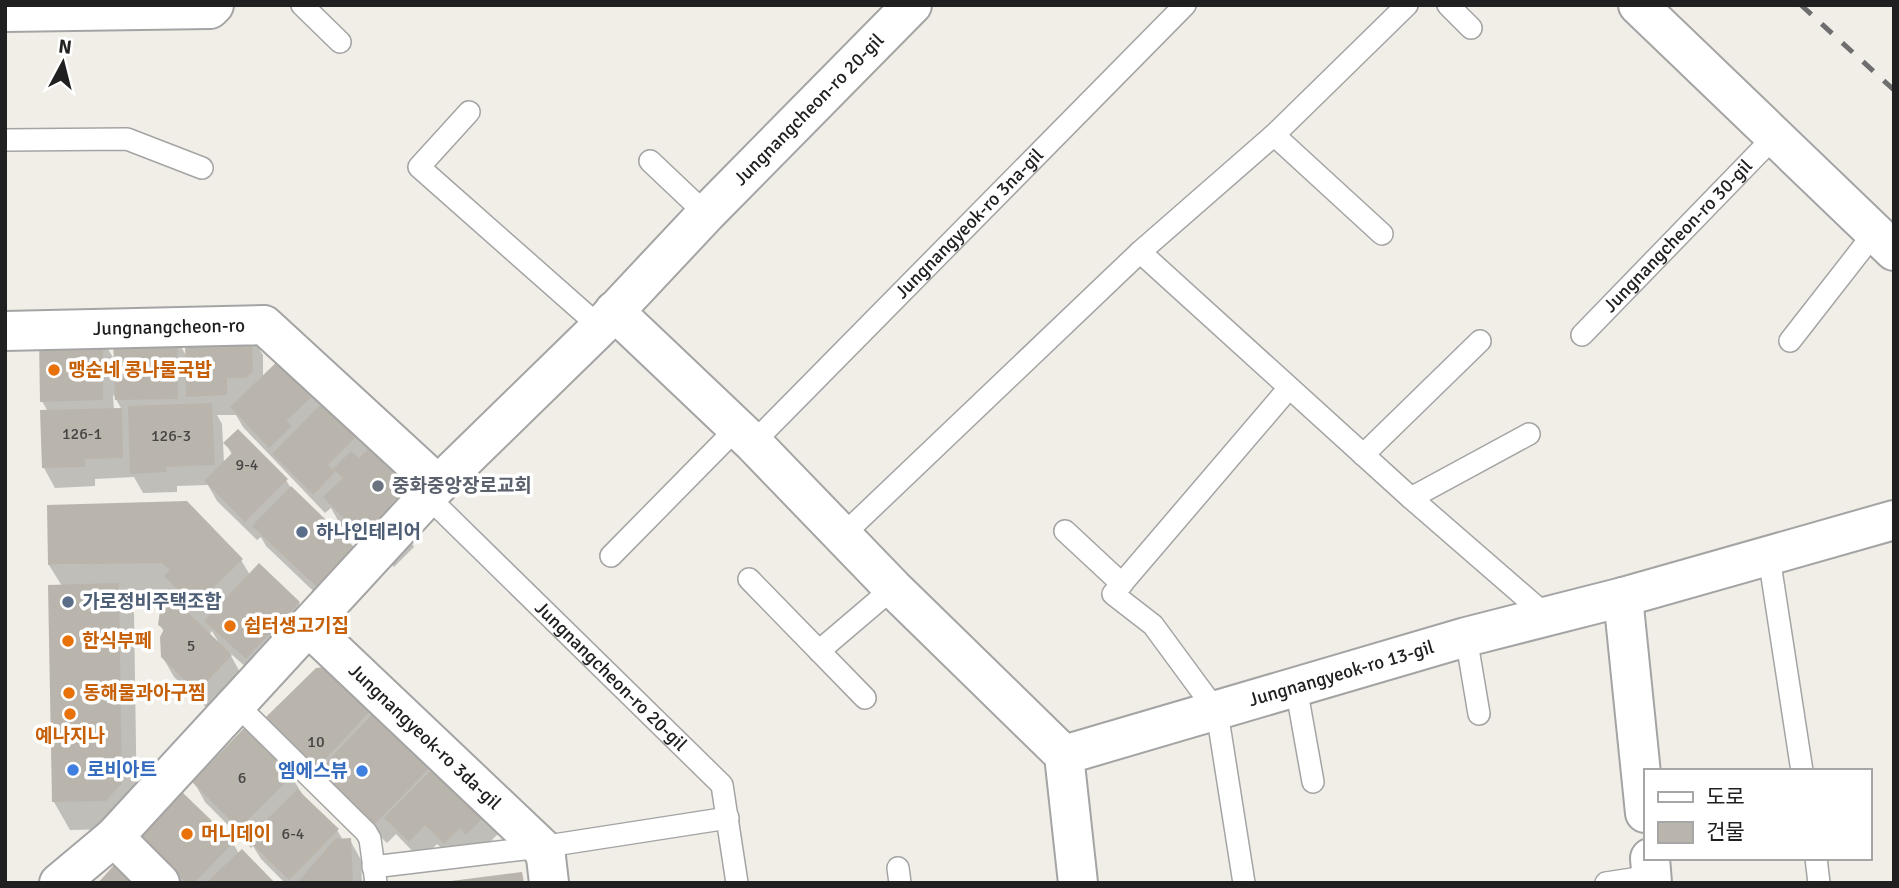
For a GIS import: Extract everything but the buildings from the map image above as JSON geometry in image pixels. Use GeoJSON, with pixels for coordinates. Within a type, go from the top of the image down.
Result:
{"type":"FeatureCollection","features":[{"type":"Feature","properties":{"kind":"street"},"geometry":{"type":"LineString","coordinates":[[5,12],[210,9],[214,5]]}},
{"type":"Feature","properties":{"kind":"street","name":"Jungnangcheon-ro 20-gil"},"geometry":{"type":"LineString","coordinates":[[59,883],[114,837],[433,491],[607,319],[706,214],[912,5]]}},
{"type":"Feature","properties":{"kind":"street"},"geometry":{"type":"LineString","coordinates":[[1638,5],[1885,241]]}},
{"type":"Feature","properties":{"kind":"street"},"geometry":{"type":"LineString","coordinates":[[607,319],[745,436],[893,588],[1064,755],[1078,883]]}},
{"type":"Feature","properties":{"kind":"street","name":"Jungnangcheon-ro"},"geometry":{"type":"LineString","coordinates":[[5,331],[264,325],[433,491]]}},
{"type":"Feature","properties":{"kind":"street","name":"Jungnangyeok-ro 13-gil"},"geometry":{"type":"LineString","coordinates":[[1064,755],[1466,637],[1623,597],[1894,520]]}},
{"type":"Feature","properties":{"kind":"street"},"geometry":{"type":"LineString","coordinates":[[1623,597],[1644,803]]}},
{"type":"Feature","properties":{"kind":"street","name":"Jungnangyeok-ro 3da-gil"},"geometry":{"type":"LineString","coordinates":[[308,626],[545,865]]}},
{"type":"Feature","properties":{"kind":"street"},"geometry":{"type":"LineString","coordinates":[[114,837],[160,883]]}},
{"type":"Feature","properties":{"kind":"lane"},"geometry":{"type":"LineString","coordinates":[[302,5],[340,42]]}},
{"type":"Feature","properties":{"kind":"lane","name":"Jungnangyeok-ro 3na-gil"},"geometry":{"type":"LineString","coordinates":[[611,556],[745,436],[1185,5]]}},
{"type":"Feature","properties":{"kind":"lane"},"geometry":{"type":"LineString","coordinates":[[843,535],[1140,252],[1274,135],[1407,5]]}},
{"type":"Feature","properties":{"kind":"lane"},"geometry":{"type":"LineString","coordinates":[[1448,5],[1471,28]]}},
{"type":"Feature","properties":{"kind":"lane"},"geometry":{"type":"LineString","coordinates":[[469,112],[419,167],[607,319]]}},
{"type":"Feature","properties":{"kind":"lane"},"geometry":{"type":"LineString","coordinates":[[1274,135],[1382,234]]}},
{"type":"Feature","properties":{"kind":"lane","name":"Jungnangcheon-ro 30-gil"},"geometry":{"type":"LineString","coordinates":[[1582,335],[1774,137]]}},
{"type":"Feature","properties":{"kind":"lane"},"geometry":{"type":"LineString","coordinates":[[5,140],[127,139],[202,167]]}},
{"type":"Feature","properties":{"kind":"lane"},"geometry":{"type":"LineString","coordinates":[[650,161],[706,214]]}},
{"type":"Feature","properties":{"kind":"lane"},"geometry":{"type":"LineString","coordinates":[[1790,341],[1885,241]]}},
{"type":"Feature","properties":{"kind":"lane"},"geometry":{"type":"LineString","coordinates":[[1140,252],[1411,498],[1547,616]]}},
{"type":"Feature","properties":{"kind":"lane"},"geometry":{"type":"LineString","coordinates":[[1363,455],[1480,341]]}},
{"type":"Feature","properties":{"kind":"lane"},"geometry":{"type":"LineString","coordinates":[[1244,883],[1217,712],[1153,625],[1113,594],[1289,388]]}},
{"type":"Feature","properties":{"kind":"lane"},"geometry":{"type":"LineString","coordinates":[[1411,498],[1530,434]]}},
{"type":"Feature","properties":{"kind":"lane","name":"Jungnangcheon-ro 20-gil"},"geometry":{"type":"LineString","coordinates":[[433,491],[722,785],[737,883]]}},
{"type":"Feature","properties":{"kind":"lane"},"geometry":{"type":"LineString","coordinates":[[1065,531],[1122,584]]}},
{"type":"Feature","properties":{"kind":"lane"},"geometry":{"type":"LineString","coordinates":[[1769,557],[1802,769]]}},
{"type":"Feature","properties":{"kind":"lane"},"geometry":{"type":"LineString","coordinates":[[749,579],[865,698]]}},
{"type":"Feature","properties":{"kind":"lane"},"geometry":{"type":"LineString","coordinates":[[819,651],[893,588]]}},
{"type":"Feature","properties":{"kind":"lane"},"geometry":{"type":"LineString","coordinates":[[1466,637],[1479,714]]}},
{"type":"Feature","properties":{"kind":"lane"},"geometry":{"type":"LineString","coordinates":[[1296,687],[1313,782]]}},
{"type":"Feature","properties":{"kind":"lane"},"geometry":{"type":"LineString","coordinates":[[235,703],[366,832],[370,839],[375,875],[545,865],[728,818]]}},
{"type":"Feature","properties":{"kind":"lane"},"geometry":{"type":"LineString","coordinates":[[1816,860],[1819,883]]}},
{"type":"Feature","properties":{"kind":"lane"},"geometry":{"type":"LineString","coordinates":[[1606,883],[1651,872]]}},
{"type":"Feature","properties":{"kind":"railway"},"geometry":{"type":"LineString","coordinates":[[1801,5],[1894,90]]}},
{"type":"Feature","properties":{"kind":"place","name":"맹순네 콩나물국밥"},"geometry":{"type":"Point","coordinates":[54,370]}},
{"type":"Feature","properties":{"kind":"place","name":"중화중앙장로교회"},"geometry":{"type":"Point","coordinates":[378,486]}},
{"type":"Feature","properties":{"kind":"place","name":"하나인테리어"},"geometry":{"type":"Point","coordinates":[302,532]}},
{"type":"Feature","properties":{"kind":"place","name":"가로정비주택조합"},"geometry":{"type":"Point","coordinates":[68,602]}},
{"type":"Feature","properties":{"kind":"place","name":"쉽터생고기집"},"geometry":{"type":"Point","coordinates":[230,626]}},
{"type":"Feature","properties":{"kind":"place","name":"한식부페"},"geometry":{"type":"Point","coordinates":[68,641]}},
{"type":"Feature","properties":{"kind":"place","name":"동해물과아구찜"},"geometry":{"type":"Point","coordinates":[69,693]}},
{"type":"Feature","properties":{"kind":"place","name":"예나지나"},"geometry":{"type":"Point","coordinates":[70,714]}},
{"type":"Feature","properties":{"kind":"place","name":"로비아트"},"geometry":{"type":"Point","coordinates":[73,770]}},
{"type":"Feature","properties":{"kind":"place","name":"엠에스뷰"},"geometry":{"type":"Point","coordinates":[362,771]}},
{"type":"Feature","properties":{"kind":"place","name":"머니데이"},"geometry":{"type":"Point","coordinates":[187,834]}}]}
